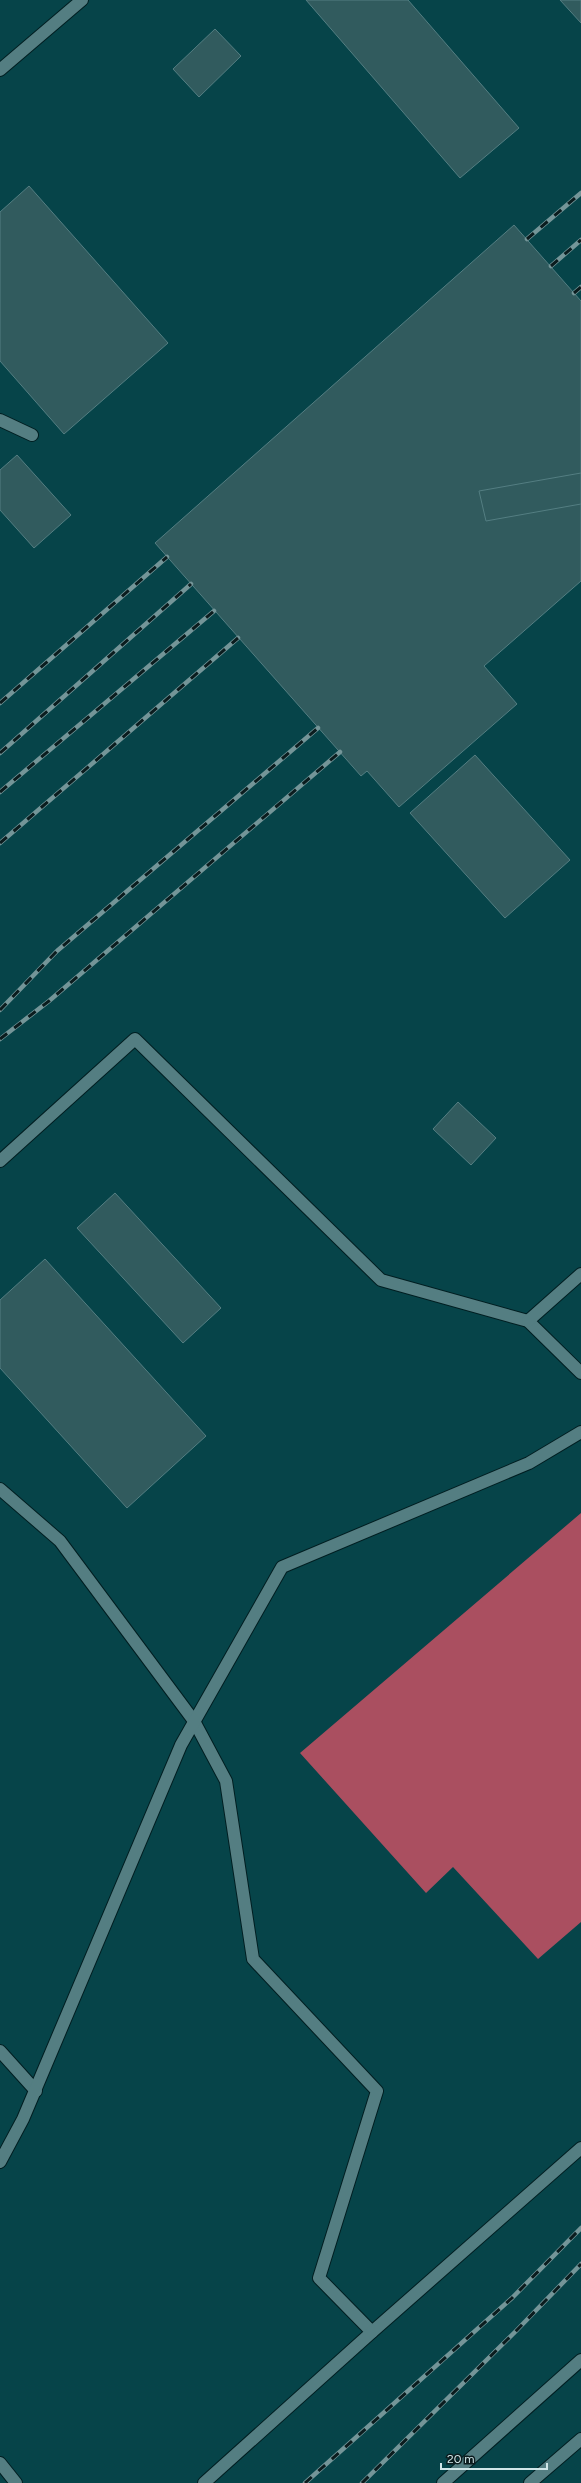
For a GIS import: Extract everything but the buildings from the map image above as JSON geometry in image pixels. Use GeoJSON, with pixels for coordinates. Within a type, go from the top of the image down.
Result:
{"type":"FeatureCollection","features":[{"type":"Feature","properties":{"kind":"lane"},"geometry":{"type":"LineString","coordinates":[[0,70],[82,0]]}},
{"type":"Feature","properties":{"kind":"lane"},"geometry":{"type":"LineString","coordinates":[[0,420],[32,436]]}},
{"type":"Feature","properties":{"kind":"lane"},"geometry":{"type":"LineString","coordinates":[[0,1161],[135,1039],[381,1280],[528,1321],[581,1373]]}},
{"type":"Feature","properties":{"kind":"lane"},"geometry":{"type":"LineString","coordinates":[[528,1321],[581,1274]]}},
{"type":"Feature","properties":{"kind":"lane"},"geometry":{"type":"LineString","coordinates":[[0,2162],[36,2090],[181,1745],[282,1567],[529,1463],[581,1432]]}},
{"type":"Feature","properties":{"kind":"lane"},"geometry":{"type":"LineString","coordinates":[[0,1489],[60,1541],[194,1721],[226,1781],[253,1959],[377,2092],[320,2278],[372,2332]]}},
{"type":"Feature","properties":{"kind":"lane"},"geometry":{"type":"LineString","coordinates":[[0,2051],[36,2090]]}},
{"type":"Feature","properties":{"kind":"lane"},"geometry":{"type":"LineString","coordinates":[[204,2483],[372,2332],[581,2148]]}},
{"type":"Feature","properties":{"kind":"lane"},"geometry":{"type":"LineString","coordinates":[[443,2483],[581,2360]]}},
{"type":"Feature","properties":{"kind":"lane"},"geometry":{"type":"LineString","coordinates":[[530,2483],[581,2440]]}},
{"type":"Feature","properties":{"kind":"lane"},"geometry":{"type":"LineString","coordinates":[[0,2463],[16,2483]]}},
{"type":"Feature","properties":{"kind":"shaded area"},"geometry":{"type":"Polygon","coordinates":[[[0,0],[581,0],[581,2483],[0,2483],[0,0]]]}},
{"type":"Feature","properties":{"kind":"shaded area"},"geometry":{"type":"Polygon","coordinates":[[[581,1513],[581,1922],[538,1959],[453,1867],[426,1893],[300,1753],[581,1513]]]}},
{"type":"Feature","properties":{"kind":"railway"},"geometry":{"type":"LineString","coordinates":[[527,239],[581,193]]}},
{"type":"Feature","properties":{"kind":"railway"},"geometry":{"type":"LineString","coordinates":[[551,266],[581,240]]}},
{"type":"Feature","properties":{"kind":"railway"},"geometry":{"type":"LineString","coordinates":[[574,293],[581,287]]}},
{"type":"Feature","properties":{"kind":"railway"},"geometry":{"type":"LineString","coordinates":[[0,703],[167,557]]}},
{"type":"Feature","properties":{"kind":"railway"},"geometry":{"type":"LineString","coordinates":[[0,753],[191,584]]}},
{"type":"Feature","properties":{"kind":"railway"},"geometry":{"type":"LineString","coordinates":[[0,792],[214,611]]}},
{"type":"Feature","properties":{"kind":"railway"},"geometry":{"type":"LineString","coordinates":[[0,843],[238,638]]}},
{"type":"Feature","properties":{"kind":"railway"},"geometry":{"type":"LineString","coordinates":[[0,1010],[57,951],[318,728]]}},
{"type":"Feature","properties":{"kind":"railway"},"geometry":{"type":"LineString","coordinates":[[0,1039],[49,1001],[340,752]]}},
{"type":"Feature","properties":{"kind":"railway"},"geometry":{"type":"LineString","coordinates":[[305,2483],[512,2298],[581,2228]]}},
{"type":"Feature","properties":{"kind":"railway"},"geometry":{"type":"LineString","coordinates":[[362,2483],[515,2332],[581,2264]]}}]}
